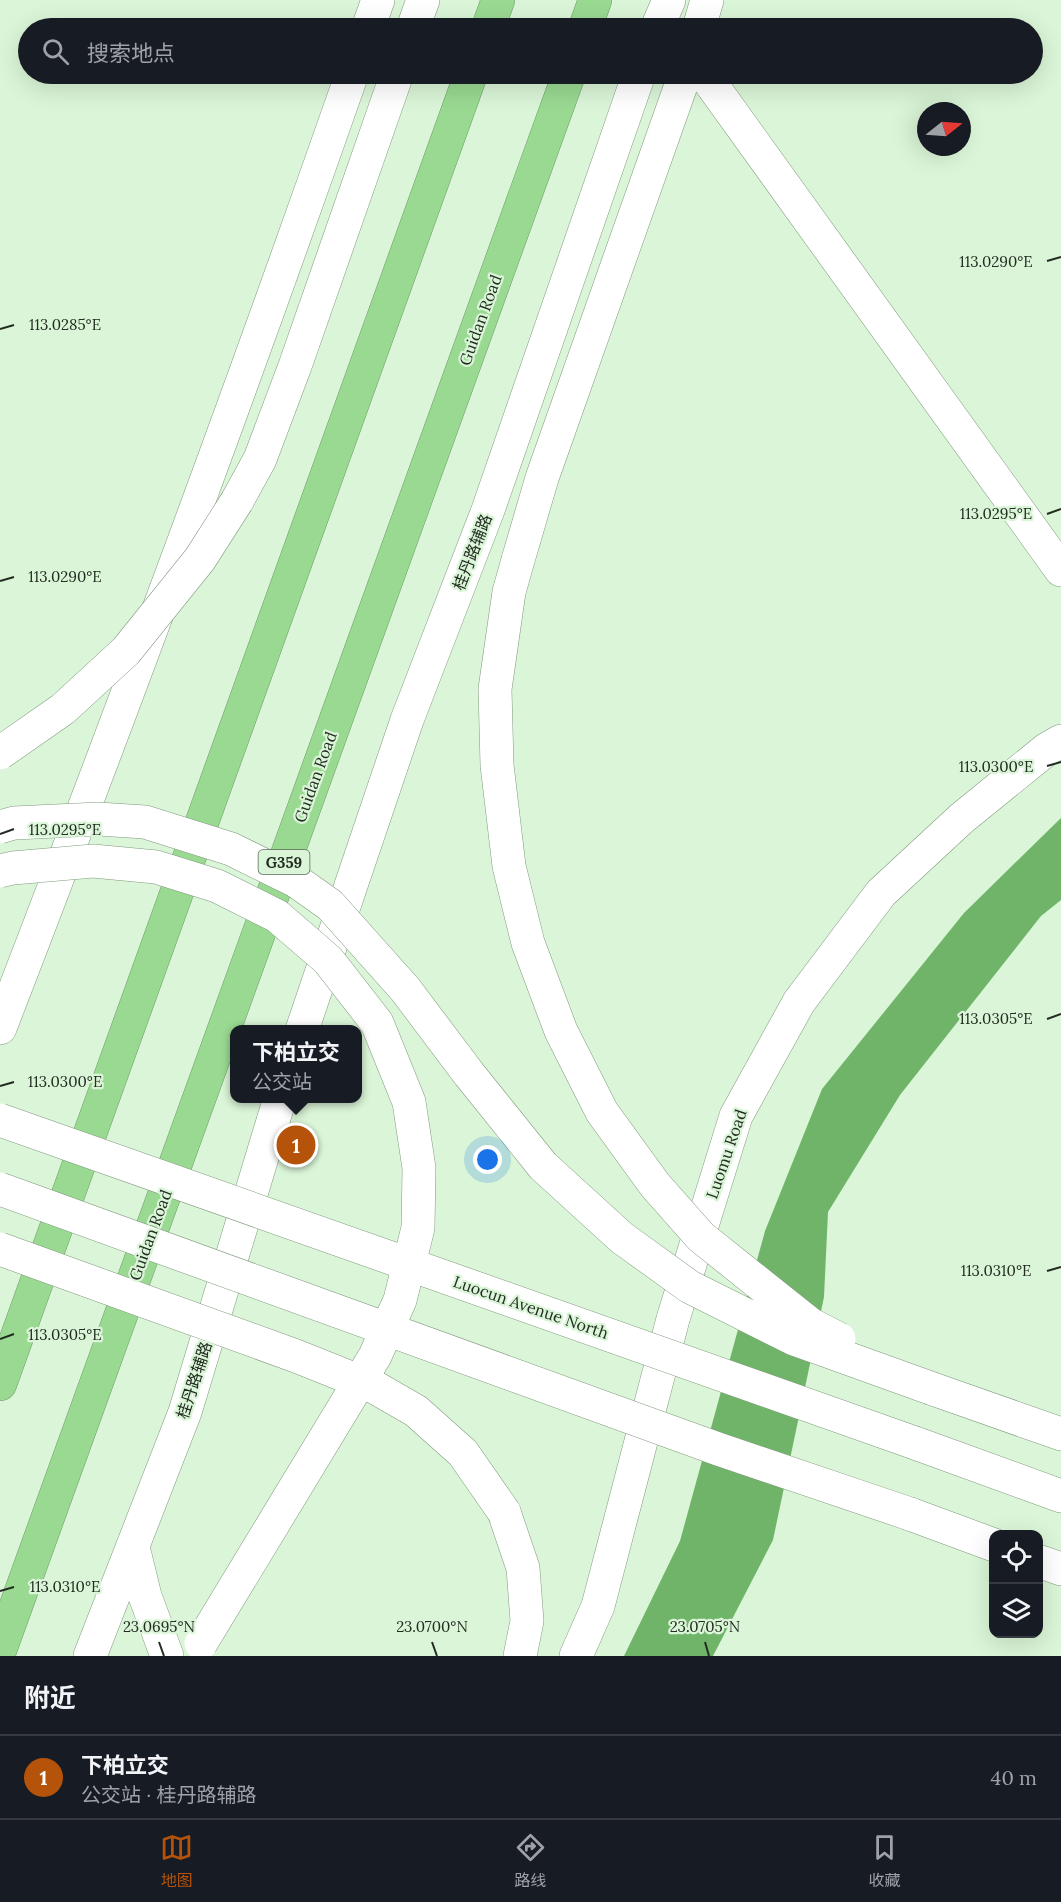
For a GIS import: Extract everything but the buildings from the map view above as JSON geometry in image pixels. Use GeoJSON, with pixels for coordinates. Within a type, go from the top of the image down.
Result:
{"type":"FeatureCollection","features":[{"type":"Feature","properties":{"kind":"highway"},"geometry":{"type":"LineString","coordinates":[[492,18],[498,0]]}},
{"type":"Feature","properties":{"kind":"highway"},"geometry":{"type":"LineString","coordinates":[[589,18],[595,0]]}},
{"type":"Feature","properties":{"kind":"highway"},"geometry":{"type":"LineString","coordinates":[[0,1384],[467,84]]}},
{"type":"Feature","properties":{"kind":"highway","name":"Guidan Road"},"geometry":{"type":"LineString","coordinates":[[0,1650],[565,84]]}},
{"type":"Feature","properties":{"kind":"main road"},"geometry":{"type":"LineString","coordinates":[[372,18],[378,0]]}},
{"type":"Feature","properties":{"kind":"main road"},"geometry":{"type":"LineString","coordinates":[[417,18],[423,0]]}},
{"type":"Feature","properties":{"kind":"main road"},"geometry":{"type":"LineString","coordinates":[[661,18],[669,0]]}},
{"type":"Feature","properties":{"kind":"main road"},"geometry":{"type":"LineString","coordinates":[[702,18],[707,0]]}},
{"type":"Feature","properties":{"kind":"main road"},"geometry":{"type":"LineString","coordinates":[[0,1028],[121,713],[349,84]]}},
{"type":"Feature","properties":{"kind":"main road"},"geometry":{"type":"LineString","coordinates":[[0,753],[63,709],[126,651],[200,559],[237,501],[260,459],[295,366],[394,84]]}},
{"type":"Feature","properties":{"kind":"main road","name":"桂丹路辅路"},"geometry":{"type":"LineString","coordinates":[[303,1025],[407,720],[488,510],[636,84]]}},
{"type":"Feature","properties":{"kind":"main road"},"geometry":{"type":"LineString","coordinates":[[681,84],[542,478],[508,592],[495,690],[497,765],[510,866],[528,943],[561,1031],[602,1112],[655,1185],[701,1237],[810,1324],[933,1389]]}},
{"type":"Feature","properties":{"kind":"main road"},"geometry":{"type":"LineString","coordinates":[[711,84],[1061,570]]}},
{"type":"Feature","properties":{"kind":"main road","name":"Luomu Road"},"geometry":{"type":"LineString","coordinates":[[576,1656],[597,1606],[672,1319],[736,1116],[799,1002],[881,893],[962,818],[1047,749],[1061,741]]}},
{"type":"Feature","properties":{"kind":"main road"},"geometry":{"type":"LineString","coordinates":[[0,826],[14,823],[98,819],[145,822],[231,849],[296,881],[330,905],[405,989],[543,1166],[622,1238],[690,1287],[794,1339],[1061,1434]]}},
{"type":"Feature","properties":{"kind":"main road"},"geometry":{"type":"LineString","coordinates":[[0,871],[93,861],[156,867],[217,886],[277,916],[328,960],[377,1023],[409,1102],[419,1168],[418,1228],[400,1300],[375,1356],[194,1656]]}},
{"type":"Feature","properties":{"kind":"main road","name":"桂丹路辅路"},"geometry":{"type":"LineString","coordinates":[[90,1656],[185,1412],[278,1103]]}},
{"type":"Feature","properties":{"kind":"main road","name":"Luocun Avenue North"},"geometry":{"type":"LineString","coordinates":[[0,1120],[1061,1496]]}},
{"type":"Feature","properties":{"kind":"main road"},"geometry":{"type":"LineString","coordinates":[[0,1189],[696,1441],[989,1544]]}},
{"type":"Feature","properties":{"kind":"main road"},"geometry":{"type":"LineString","coordinates":[[0,1250],[296,1356],[376,1388],[416,1411],[463,1453],[504,1512],[523,1568],[527,1621],[520,1656]]}},
{"type":"Feature","properties":{"kind":"main road"},"geometry":{"type":"LineString","coordinates":[[133,1547],[144,1596],[167,1656]]}},
{"type":"Feature","properties":{"kind":"main road"},"geometry":{"type":"LineString","coordinates":[[1043,1563],[1061,1569]]}},
{"type":"Feature","properties":{"kind":"shaded area"},"geometry":{"type":"Polygon","coordinates":[[[1061,818],[1061,900],[1041,916],[900,1095],[828,1212],[824,1297],[773,1540],[713,1656],[624,1656],[680,1541],[765,1231],[822,1089],[964,913],[1061,818]]]}},
{"type":"Feature","properties":{"kind":"place","name":"下柏立交"},"geometry":{"type":"Point","coordinates":[296,1145]}}]}
